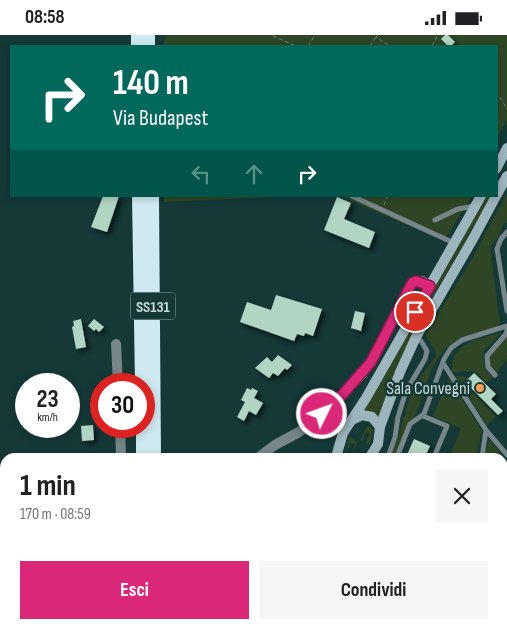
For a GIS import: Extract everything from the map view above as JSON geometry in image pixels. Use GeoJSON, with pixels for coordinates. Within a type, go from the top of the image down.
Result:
{"type":"FeatureCollection","features":[{"type":"Feature","properties":{"kind":"highway","name":"SS131"},"geometry":{"type":"LineString","coordinates":[[139,197],[142,373]]}},
{"type":"Feature","properties":{"kind":"highway","name":"SS131"},"geometry":{"type":"LineString","coordinates":[[152,197],[155,453]]}},
{"type":"Feature","properties":{"kind":"highway"},"geometry":{"type":"LineString","coordinates":[[143,438],[143,453]]}},
{"type":"Feature","properties":{"kind":"main road"},"geometry":{"type":"LineString","coordinates":[[498,165],[507,148]]}},
{"type":"Feature","properties":{"kind":"main road"},"geometry":{"type":"LineString","coordinates":[[498,192],[507,176]]}},
{"type":"Feature","properties":{"kind":"main road"},"geometry":{"type":"LineString","coordinates":[[372,453],[378,444],[380,427],[400,372],[416,337],[495,197]]}},
{"type":"Feature","properties":{"kind":"main road"},"geometry":{"type":"LineString","coordinates":[[337,453],[343,433],[366,398],[479,201]]}},
{"type":"Feature","properties":{"kind":"main road"},"geometry":{"type":"LineString","coordinates":[[352,420],[357,417],[372,417],[380,427]]}},
{"type":"Feature","properties":{"kind":"main road"},"geometry":{"type":"LineString","coordinates":[[340,443],[340,453]]}},
{"type":"Feature","properties":{"kind":"street"},"geometry":{"type":"LineString","coordinates":[[264,453],[299,432],[342,395],[371,362],[412,283],[416,281],[430,286]]}},
{"type":"Feature","properties":{"kind":"street"},"geometry":{"type":"LineString","coordinates":[[116,344],[117,373]]}},
{"type":"Feature","properties":{"kind":"street"},"geometry":{"type":"LineString","coordinates":[[120,438],[121,453]]}},
{"type":"Feature","properties":{"kind":"lane"},"geometry":{"type":"LineString","coordinates":[[354,197],[455,243]]}},
{"type":"Feature","properties":{"kind":"lane"},"geometry":{"type":"LineString","coordinates":[[435,220],[479,201]]}},
{"type":"Feature","properties":{"kind":"lane"},"geometry":{"type":"LineString","coordinates":[[507,232],[501,239],[497,249],[507,311]]}},
{"type":"Feature","properties":{"kind":"lane"},"geometry":{"type":"LineString","coordinates":[[399,453],[410,424],[423,416],[443,363],[452,348],[462,340],[507,328],[506,334],[487,356],[488,367],[495,375]]}},
{"type":"Feature","properties":{"kind":"lane"},"geometry":{"type":"LineString","coordinates":[[390,453],[396,437],[398,417],[406,391],[425,359],[427,351],[416,337]]}},
{"type":"Feature","properties":{"kind":"lane"},"geometry":{"type":"LineString","coordinates":[[443,363],[486,430],[505,453]]}},
{"type":"Feature","properties":{"kind":"lane"},"geometry":{"type":"LineString","coordinates":[[423,416],[447,426],[436,453]]}},
{"type":"Feature","properties":{"kind":"lane"},"geometry":{"type":"LineString","coordinates":[[483,453],[486,430]]}},
{"type":"Feature","properties":{"kind":"path"},"geometry":{"type":"LineString","coordinates":[[374,35],[389,45]]}},
{"type":"Feature","properties":{"kind":"path"},"geometry":{"type":"LineString","coordinates":[[273,36],[294,45]]}},
{"type":"Feature","properties":{"kind":"path"},"geometry":{"type":"LineString","coordinates":[[500,97],[507,109]]}},
{"type":"Feature","properties":{"kind":"path"},"geometry":{"type":"LineString","coordinates":[[382,210],[388,197]]}},
{"type":"Feature","properties":{"kind":"green space"},"geometry":{"type":"Polygon","coordinates":[[[166,35],[507,35],[507,120],[498,136],[498,45],[163,45],[166,35]]]}},
{"type":"Feature","properties":{"kind":"green space"},"geometry":{"type":"Polygon","coordinates":[[[507,193],[507,223],[504,223],[499,236],[490,246],[500,324],[497,327],[461,337],[443,351],[432,368],[416,414],[409,424],[398,453],[392,453],[412,388],[436,356],[435,350],[426,334],[472,259],[507,193]]]}},
{"type":"Feature","properties":{"kind":"green space"},"geometry":{"type":"Polygon","coordinates":[[[164,197],[275,197],[164,202],[164,197]]]}},
{"type":"Feature","properties":{"kind":"green space"},"geometry":{"type":"Polygon","coordinates":[[[342,197],[471,197],[444,241],[342,197]]]}},
{"type":"Feature","properties":{"kind":"green space"},"geometry":{"type":"Polygon","coordinates":[[[486,197],[490,197],[419,321],[397,365],[378,419],[363,412],[486,197]]]}},
{"type":"Feature","properties":{"kind":"green space"},"geometry":{"type":"Polygon","coordinates":[[[502,332],[483,352],[485,369],[493,377],[487,383],[474,371],[452,372],[456,354],[461,348],[468,343],[502,332]]]}},
{"type":"Feature","properties":{"kind":"green space"},"geometry":{"type":"Polygon","coordinates":[[[507,335],[507,359],[496,374],[489,366],[489,353],[507,335]]]}},
{"type":"Feature","properties":{"kind":"green space"},"geometry":{"type":"Polygon","coordinates":[[[454,376],[468,377],[463,382],[496,416],[487,425],[454,376]]]}},
{"type":"Feature","properties":{"kind":"green space"},"geometry":{"type":"Polygon","coordinates":[[[449,378],[482,431],[477,453],[451,453],[461,429],[433,416],[449,378]]]}},
{"type":"Feature","properties":{"kind":"green space"},"geometry":{"type":"Polygon","coordinates":[[[367,426],[370,426],[373,430],[370,445],[366,443],[369,434],[366,432],[362,442],[360,440],[367,426]]]}},
{"type":"Feature","properties":{"kind":"green space"},"geometry":{"type":"Polygon","coordinates":[[[349,437],[358,442],[352,453],[355,445],[351,443],[346,453],[349,437]]]}},
{"type":"Feature","properties":{"kind":"green space"},"geometry":{"type":"Polygon","coordinates":[[[489,439],[500,453],[486,453],[489,439]]]}},
{"type":"Feature","properties":{"kind":"building"},"geometry":{"type":"Polygon","coordinates":[[[448,35],[455,42],[452,45],[447,45],[441,39],[448,35]]]}},
{"type":"Feature","properties":{"kind":"building"},"geometry":{"type":"Polygon","coordinates":[[[103,197],[119,197],[107,232],[91,227],[103,197]]]}},
{"type":"Feature","properties":{"kind":"building"},"geometry":{"type":"Polygon","coordinates":[[[337,197],[351,203],[344,219],[375,232],[369,248],[324,230],[337,197]]]}},
{"type":"Feature","properties":{"kind":"building"},"geometry":{"type":"Polygon","coordinates":[[[276,295],[322,309],[313,336],[305,333],[304,336],[297,334],[294,341],[240,322],[247,302],[271,310],[276,295]]]}},
{"type":"Feature","properties":{"kind":"building"},"geometry":{"type":"Polygon","coordinates":[[[355,311],[365,313],[361,331],[351,328],[355,311]]]}},
{"type":"Feature","properties":{"kind":"building"},"geometry":{"type":"Polygon","coordinates":[[[81,319],[86,347],[76,349],[72,327],[74,326],[73,321],[81,319]]]}},
{"type":"Feature","properties":{"kind":"building"},"geometry":{"type":"Polygon","coordinates":[[[94,319],[104,327],[99,332],[96,329],[94,331],[88,326],[94,319]]]}},
{"type":"Feature","properties":{"kind":"building"},"geometry":{"type":"Polygon","coordinates":[[[278,355],[292,365],[287,370],[285,368],[278,376],[273,373],[269,378],[255,368],[267,357],[272,362],[278,355]]]}},
{"type":"Feature","properties":{"kind":"building","name":"Sala Convegni"},"geometry":{"type":"Polygon","coordinates":[[[474,373],[496,394],[491,399],[503,411],[498,415],[465,382],[474,373]]]}},
{"type":"Feature","properties":{"kind":"building"},"geometry":{"type":"Polygon","coordinates":[[[247,388],[258,391],[254,398],[263,403],[256,415],[249,411],[244,421],[237,417],[245,402],[241,400],[247,388]]]}},
{"type":"Feature","properties":{"kind":"building"},"geometry":{"type":"Polygon","coordinates":[[[90,425],[90,438],[94,438],[94,440],[82,441],[81,426],[90,425]]]}},
{"type":"Feature","properties":{"kind":"building"},"geometry":{"type":"Polygon","coordinates":[[[414,439],[430,446],[427,453],[408,453],[414,439]]]}},
{"type":"Feature","properties":{"kind":"place","name":"Sala Convegni"},"geometry":{"type":"Point","coordinates":[480,388]}},
{"type":"Feature","properties":{"kind":"route"},"geometry":{"type":"LineString","coordinates":[[322,414],[342,395],[371,362],[412,283],[422,281],[430,286],[415,312]]}}]}
